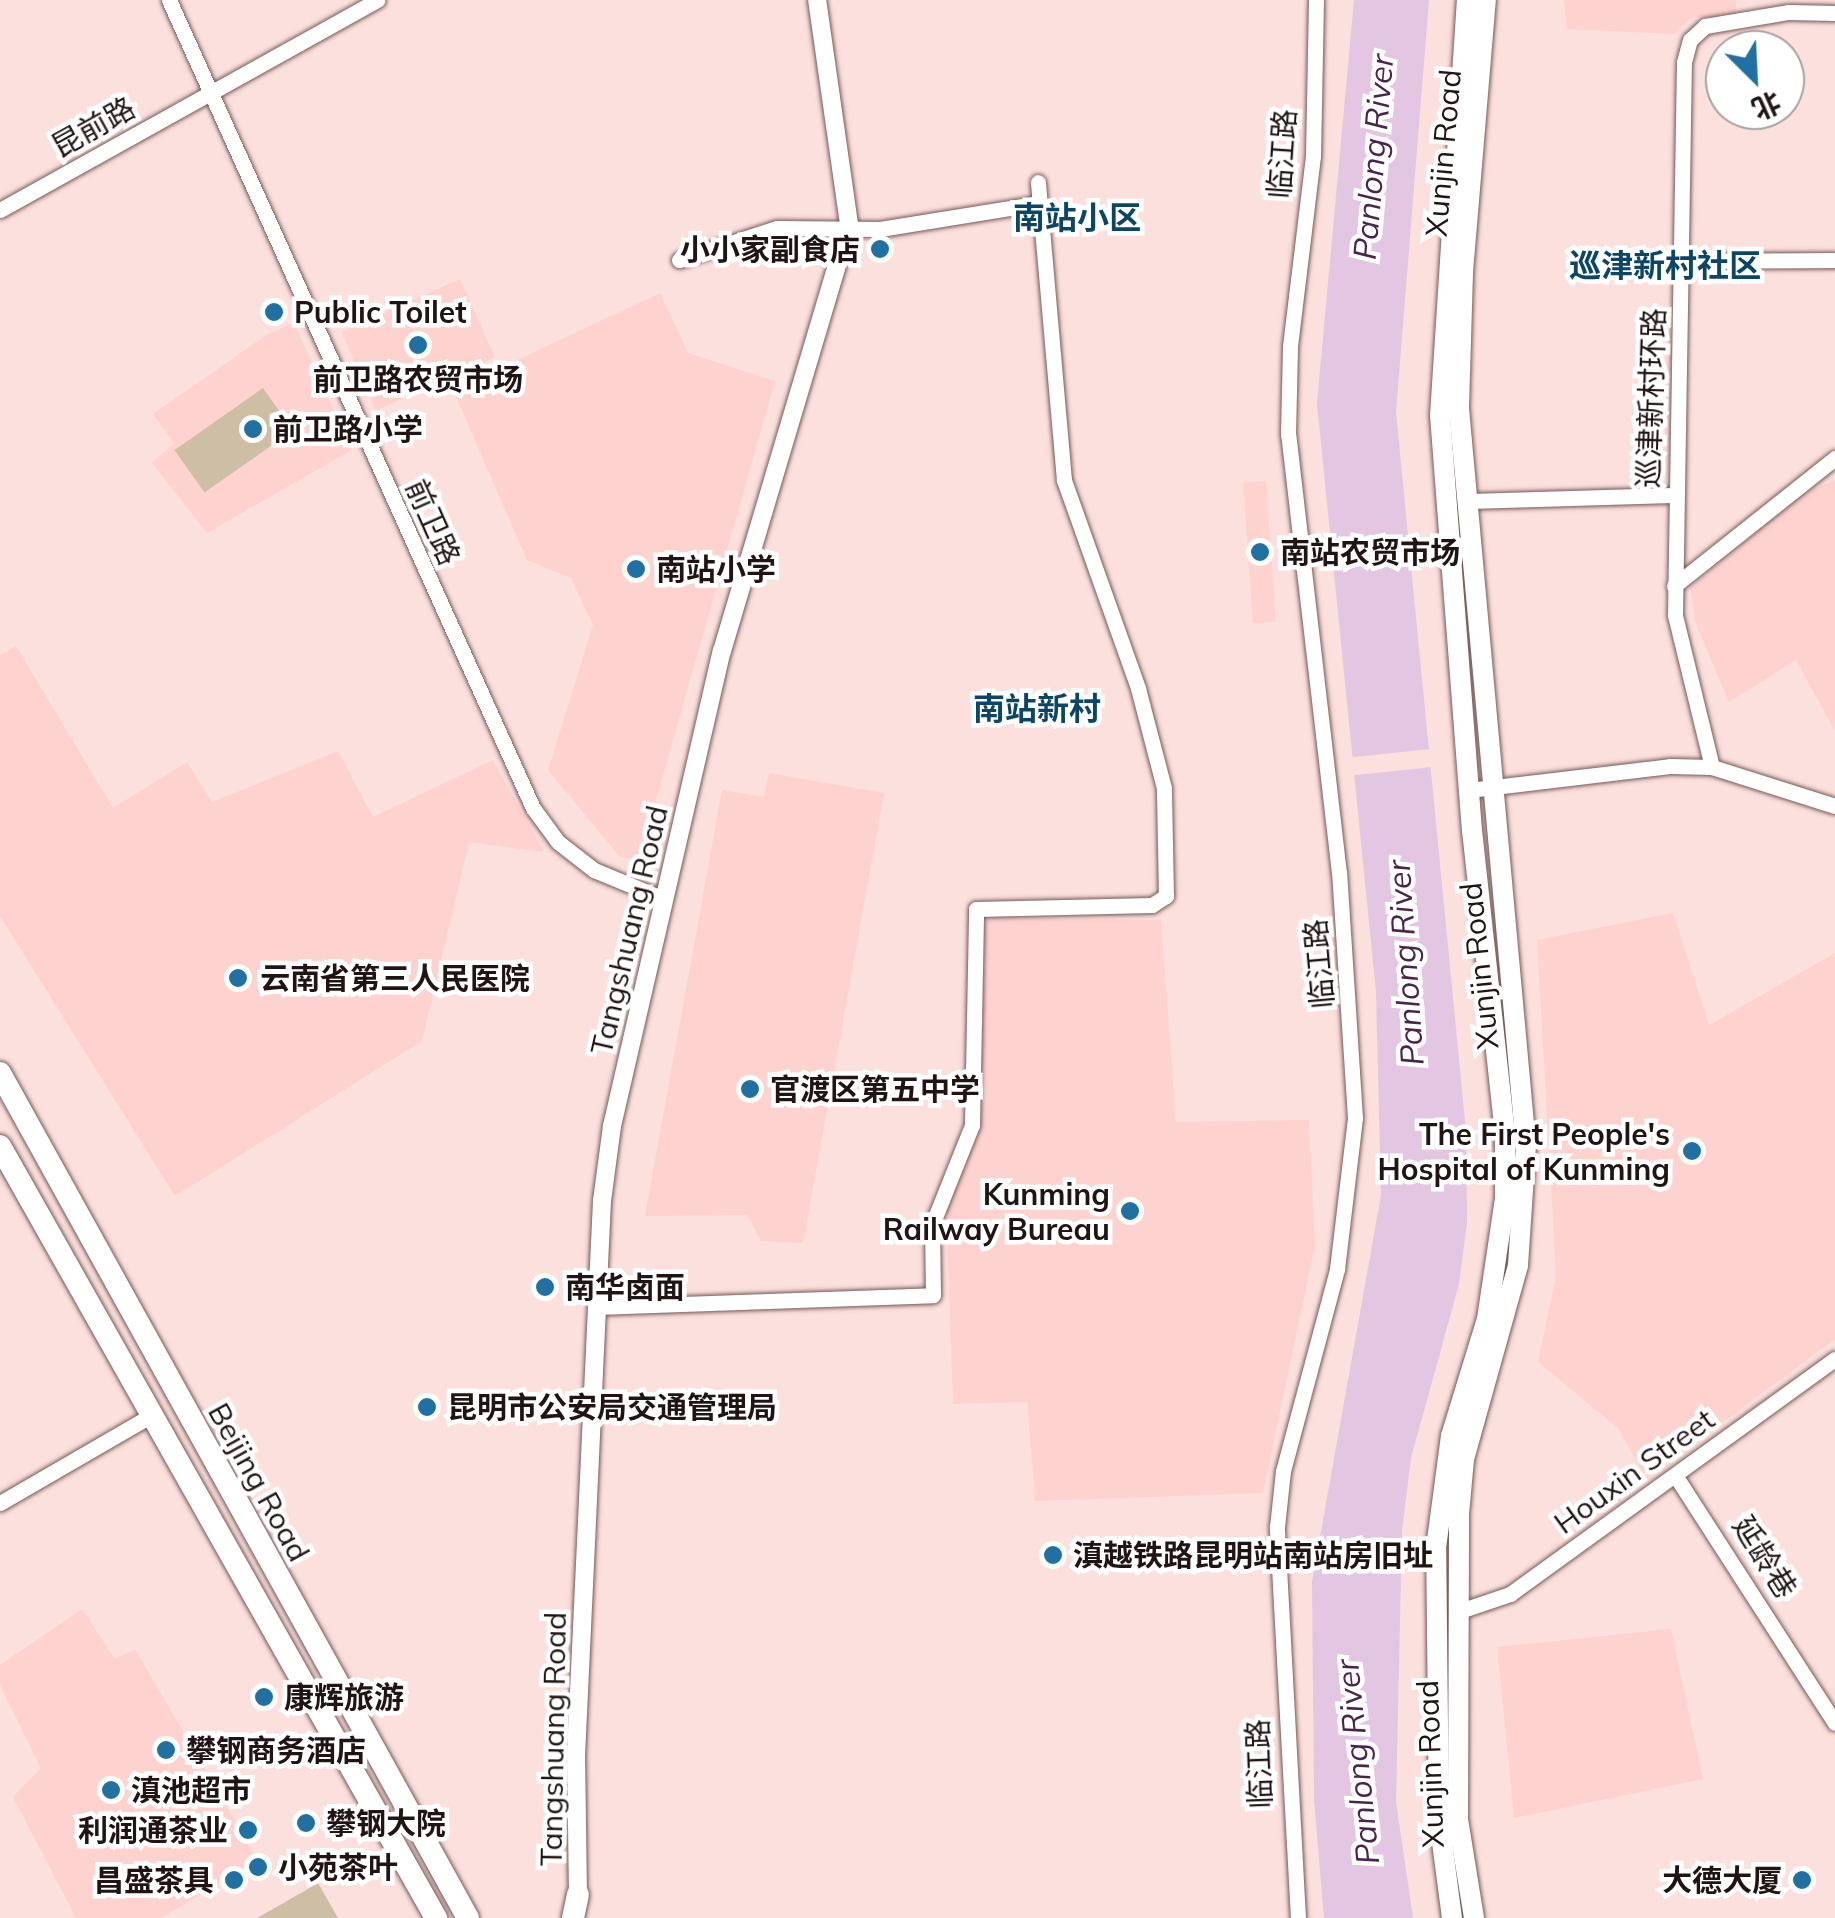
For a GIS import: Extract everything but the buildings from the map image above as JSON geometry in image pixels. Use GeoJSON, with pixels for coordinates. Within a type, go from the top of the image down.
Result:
{"type":"FeatureCollection","features":[{"type":"Feature","properties":{"kind":"main road","name":"Xunjin Road"},"geometry":{"type":"LineString","coordinates":[[1466,0],[1440,374],[1480,789],[1522,1078],[1524,1207],[1506,1320],[1464,1459],[1457,1612],[1458,1819],[1474,1918]]}},
{"type":"Feature","properties":{"kind":"main road","name":"Xunjin Road"},"geometry":{"type":"LineString","coordinates":[[1452,1918],[1438,1819],[1436,1548],[1451,1436],[1487,1319],[1505,1198],[1459,351],[1486,0]]}},
{"type":"Feature","properties":{"kind":"main road","name":"Beijing Road"},"geometry":{"type":"LineString","coordinates":[[0,1073],[467,1912]]}},
{"type":"Feature","properties":{"kind":"main road"},"geometry":{"type":"LineString","coordinates":[[2,1157],[436,1918]]}},
{"type":"Feature","properties":{"kind":"street","name":"前卫路"},"geometry":{"type":"LineString","coordinates":[[169,0],[533,808],[558,842],[594,870],[664,899]]}},
{"type":"Feature","properties":{"kind":"street","name":"昆前路"},"geometry":{"type":"LineString","coordinates":[[0,210],[378,0]]}},
{"type":"Feature","properties":{"kind":"street","name":"Tangshuang Road"},"geometry":{"type":"LineString","coordinates":[[576,1910],[576,1756],[596,1307],[612,1126],[722,651],[849,224],[818,0]]}},
{"type":"Feature","properties":{"kind":"street","name":"临江路"},"geometry":{"type":"LineString","coordinates":[[1298,1918],[1276,1527],[1283,1471],[1337,1269],[1355,1118],[1339,873],[1288,435],[1290,346],[1312,156],[1316,0]]}},
{"type":"Feature","properties":{"kind":"street","name":"巡津新村环路"},"geometry":{"type":"LineString","coordinates":[[1712,767],[1674,586],[1684,260],[1684,62],[1690,40],[1706,26],[1744,17],[1835,14]]}},
{"type":"Feature","properties":{"kind":"street"},"geometry":{"type":"LineString","coordinates":[[596,1307],[934,1295],[932,1225],[972,1125],[976,909],[1152,905],[1166,896],[1164,788],[1138,688],[1064,480],[1038,182]]}},
{"type":"Feature","properties":{"kind":"street"},"geometry":{"type":"LineString","coordinates":[[678,260],[777,228],[849,224],[880,229],[1040,203]]}},
{"type":"Feature","properties":{"kind":"street"},"geometry":{"type":"LineString","coordinates":[[1684,260],[1835,260]]}},
{"type":"Feature","properties":{"kind":"street"},"geometry":{"type":"LineString","coordinates":[[1674,586],[1835,458]]}},
{"type":"Feature","properties":{"kind":"street"},"geometry":{"type":"LineString","coordinates":[[1468,501],[1674,495]]}},
{"type":"Feature","properties":{"kind":"street"},"geometry":{"type":"LineString","coordinates":[[1480,789],[1670,766],[1712,767],[1835,806]]}},
{"type":"Feature","properties":{"kind":"street","name":"Houxin Street"},"geometry":{"type":"LineString","coordinates":[[1457,1612],[1510,1594],[1835,1359]]}},
{"type":"Feature","properties":{"kind":"street"},"geometry":{"type":"LineString","coordinates":[[0,1503],[150,1416]]}},
{"type":"Feature","properties":{"kind":"street","name":"延龄巷"},"geometry":{"type":"LineString","coordinates":[[1676,1475],[1740,1566],[1835,1724]]}},
{"type":"Feature","properties":{"kind":"shaded area"},"geometry":{"type":"Polygon","coordinates":[[[1564,0],[1736,0],[1736,15],[1691,18],[1674,34],[1567,29],[1564,0]]]}},
{"type":"Feature","properties":{"kind":"shaded area","name":"前卫路农贸市场"},"geometry":{"type":"Polygon","coordinates":[[[460,279],[495,358],[376,410],[341,332],[460,279]]]}},
{"type":"Feature","properties":{"kind":"shaded area","name":"南站小学"},"geometry":{"type":"Polygon","coordinates":[[[660,293],[688,353],[775,381],[639,860],[620,857],[548,770],[593,625],[571,578],[527,560],[453,390],[660,293]]]}},
{"type":"Feature","properties":{"kind":"shaded area","name":"前卫路小学"},"geometry":{"type":"Polygon","coordinates":[[[294,323],[352,450],[207,533],[152,463],[174,443],[153,414],[268,334],[294,323]]]}},
{"type":"Feature","properties":{"kind":"shaded area"},"geometry":{"type":"Polygon","coordinates":[[[263,388],[293,431],[204,493],[175,450],[263,388]]]}},
{"type":"Feature","properties":{"kind":"shaded area"},"geometry":{"type":"Polygon","coordinates":[[[1835,480],[1835,731],[1796,660],[1729,702],[1695,622],[1690,587],[1803,494],[1835,480]]]}},
{"type":"Feature","properties":{"kind":"shaded area","name":"南站农贸市场"},"geometry":{"type":"Polygon","coordinates":[[[1266,481],[1276,622],[1253,623],[1243,483],[1266,481]]]}},
{"type":"Feature","properties":{"kind":"shaded area","name":"云南省第三人民医院"},"geometry":{"type":"Polygon","coordinates":[[[16,646],[113,808],[187,762],[212,802],[338,751],[373,817],[493,760],[544,852],[469,842],[422,1041],[175,1196],[0,916],[0,655],[16,646]]]}},
{"type":"Feature","properties":{"kind":"shaded area","name":"官渡区第五中学"},"geometry":{"type":"Polygon","coordinates":[[[769,773],[884,793],[803,1243],[761,1241],[747,1215],[645,1216],[722,790],[764,797],[769,773]]]}},
{"type":"Feature","properties":{"kind":"shaded area","name":"The First People's Hospital of Kunming"},"geometry":{"type":"Polygon","coordinates":[[[1673,913],[1709,1025],[1835,953],[1835,1339],[1646,1479],[1619,1429],[1538,1362],[1556,1276],[1537,940],[1673,913]]]}},
{"type":"Feature","properties":{"kind":"shaded area","name":"Kunming Railway Bureau"},"geometry":{"type":"Polygon","coordinates":[[[990,918],[1161,920],[1176,1122],[1309,1120],[1315,1245],[1263,1493],[1035,1501],[1027,1402],[953,1404],[946,1198],[980,1129],[977,931],[990,918]]]}},
{"type":"Feature","properties":{"kind":"shaded area"},"geometry":{"type":"Polygon","coordinates":[[[82,1609],[115,1659],[135,1649],[258,1860],[161,1918],[76,1918],[13,1797],[41,1768],[0,1685],[0,1665],[82,1609]]]}},
{"type":"Feature","properties":{"kind":"shaded area"},"geometry":{"type":"Polygon","coordinates":[[[1671,1629],[1703,1779],[1514,1818],[1497,1647],[1671,1629]]]}},
{"type":"Feature","properties":{"kind":"shaded area"},"geometry":{"type":"Polygon","coordinates":[[[318,1883],[338,1918],[257,1918],[294,1897],[318,1883]]]}},
{"type":"Feature","properties":{"kind":"water","name":"Panlong River"},"geometry":{"type":"Polygon","coordinates":[[[1354,0],[1429,0],[1396,412],[1466,1131],[1467,1223],[1459,1284],[1411,1458],[1402,1531],[1396,1802],[1413,1918],[1324,1918],[1314,1799],[1312,1582],[1381,1195],[1376,992],[1317,403],[1354,0]]]}},
{"type":"Feature","properties":{"kind":"pier"},"geometry":{"type":"Polygon","coordinates":[[[1431,749],[1433,767],[1353,775],[1351,757],[1431,749]]]}},
{"type":"Feature","properties":{"kind":"place","name":"小小家副食店"},"geometry":{"type":"Point","coordinates":[880,249]}},
{"type":"Feature","properties":{"kind":"place","name":"Public Toilet"},"geometry":{"type":"Point","coordinates":[274,312]}},
{"type":"Feature","properties":{"kind":"place","name":"前卫路农贸市场"},"geometry":{"type":"Point","coordinates":[418,345]}},
{"type":"Feature","properties":{"kind":"place","name":"前卫路小学"},"geometry":{"type":"Point","coordinates":[253,429]}},
{"type":"Feature","properties":{"kind":"place","name":"南站农贸市场"},"geometry":{"type":"Point","coordinates":[1260,552]}},
{"type":"Feature","properties":{"kind":"place","name":"南站小学"},"geometry":{"type":"Point","coordinates":[636,569]}},
{"type":"Feature","properties":{"kind":"place","name":"云南省第三人民医院"},"geometry":{"type":"Point","coordinates":[238,978]}},
{"type":"Feature","properties":{"kind":"place","name":"官渡区第五中学"},"geometry":{"type":"Point","coordinates":[750,1089]}},
{"type":"Feature","properties":{"kind":"place","name":"The First People's Hospital of Kunming"},"geometry":{"type":"Point","coordinates":[1692,1151]}},
{"type":"Feature","properties":{"kind":"place","name":"Kunming Railway Bureau"},"geometry":{"type":"Point","coordinates":[1130,1211]}},
{"type":"Feature","properties":{"kind":"place","name":"南华卤面"},"geometry":{"type":"Point","coordinates":[545,1287]}},
{"type":"Feature","properties":{"kind":"place","name":"昆明市公安局交通管理局"},"geometry":{"type":"Point","coordinates":[427,1407]}},
{"type":"Feature","properties":{"kind":"place","name":"滇越铁路昆明站南站房旧址"},"geometry":{"type":"Point","coordinates":[1053,1555]}},
{"type":"Feature","properties":{"kind":"place","name":"康辉旅游"},"geometry":{"type":"Point","coordinates":[264,1697]}},
{"type":"Feature","properties":{"kind":"place","name":"攀钢商务酒店"},"geometry":{"type":"Point","coordinates":[166,1750]}},
{"type":"Feature","properties":{"kind":"place","name":"滇池超市"},"geometry":{"type":"Point","coordinates":[111,1790]}},
{"type":"Feature","properties":{"kind":"place","name":"攀钢大院"},"geometry":{"type":"Point","coordinates":[306,1823]}},
{"type":"Feature","properties":{"kind":"place","name":"利润通茶业"},"geometry":{"type":"Point","coordinates":[248,1830]}},
{"type":"Feature","properties":{"kind":"place","name":"小苑茶叶"},"geometry":{"type":"Point","coordinates":[258,1867]}},
{"type":"Feature","properties":{"kind":"place","name":"昌盛茶具"},"geometry":{"type":"Point","coordinates":[234,1880]}},
{"type":"Feature","properties":{"kind":"place","name":"大德大厦"},"geometry":{"type":"Point","coordinates":[1802,1880]}},
{"type":"Feature","properties":{"kind":"district","name":"南站小区"},"geometry":{"type":"Point","coordinates":[1077,217]}},
{"type":"Feature","properties":{"kind":"district","name":"巡津新村社区"},"geometry":{"type":"Point","coordinates":[1665,265]}},
{"type":"Feature","properties":{"kind":"district","name":"南站新村"},"geometry":{"type":"Point","coordinates":[1037,708]}}]}
